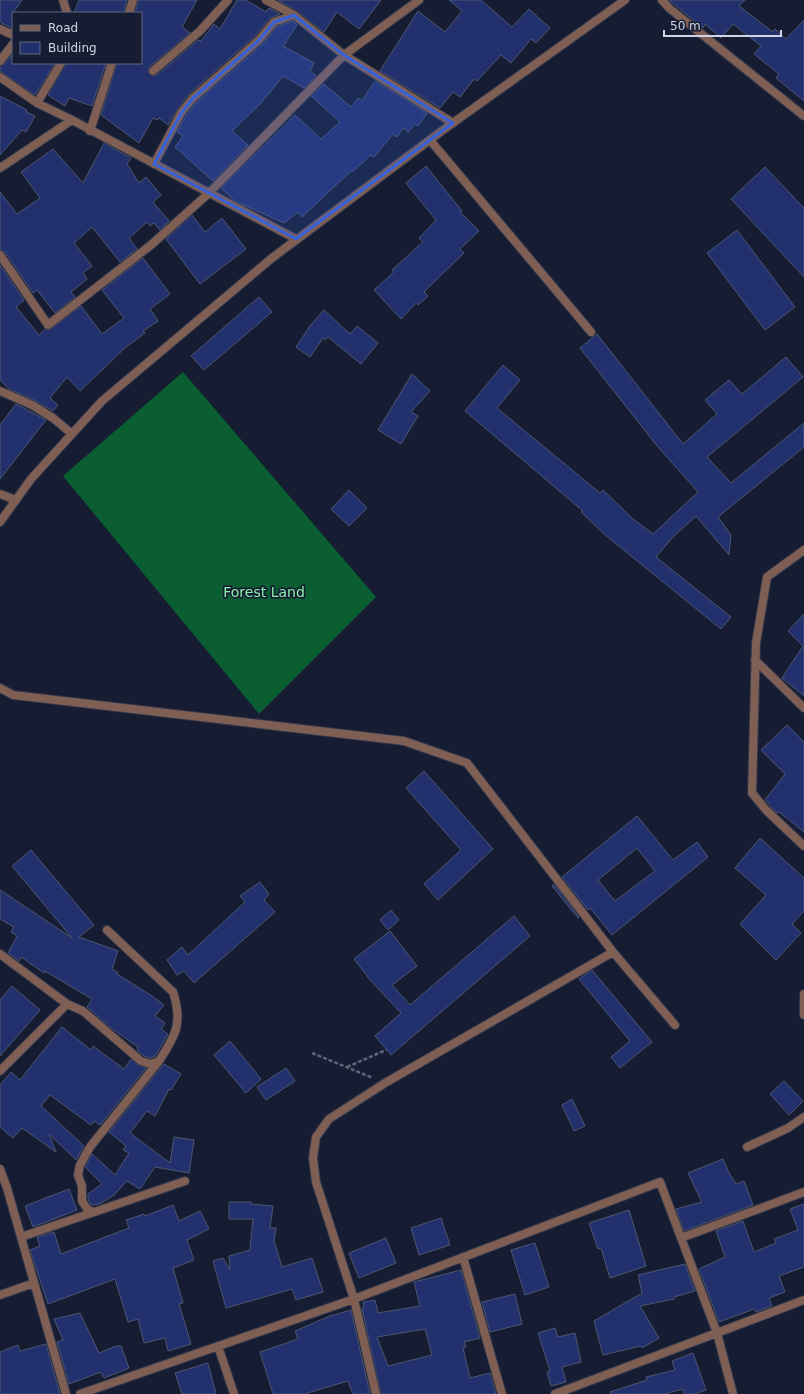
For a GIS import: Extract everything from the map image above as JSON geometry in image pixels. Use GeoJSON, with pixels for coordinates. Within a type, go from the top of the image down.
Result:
{"type":"FeatureCollection","features":[{"type":"Feature","properties":{"kind":"street"},"geometry":{"type":"LineString","coordinates":[[63,0],[67,12]]}},
{"type":"Feature","properties":{"kind":"street"},"geometry":{"type":"LineString","coordinates":[[129,12],[133,0]]}},
{"type":"Feature","properties":{"kind":"street"},"geometry":{"type":"LineString","coordinates":[[153,71],[200,31],[228,0]]}},
{"type":"Feature","properties":{"kind":"street"},"geometry":{"type":"LineString","coordinates":[[266,0],[294,15],[344,55],[453,123]]}},
{"type":"Feature","properties":{"kind":"street"},"geometry":{"type":"LineString","coordinates":[[0,255],[48,325],[151,244],[209,193],[344,55],[419,0]]}},
{"type":"Feature","properties":{"kind":"street"},"geometry":{"type":"LineString","coordinates":[[0,522],[31,479],[102,401],[272,258],[453,123],[625,0]]}},
{"type":"Feature","properties":{"kind":"street"},"geometry":{"type":"LineString","coordinates":[[662,0],[669,8],[804,116]]}},
{"type":"Feature","properties":{"kind":"street"},"geometry":{"type":"LineString","coordinates":[[154,164],[180,113],[193,98],[259,40],[274,22],[294,15]]}},
{"type":"Feature","properties":{"kind":"street"},"geometry":{"type":"LineString","coordinates":[[0,28],[12,34]]}},
{"type":"Feature","properties":{"kind":"street"},"geometry":{"type":"LineString","coordinates":[[0,61],[12,45]]}},
{"type":"Feature","properties":{"kind":"street"},"geometry":{"type":"LineString","coordinates":[[37,103],[60,64]]}},
{"type":"Feature","properties":{"kind":"street"},"geometry":{"type":"LineString","coordinates":[[90,131],[112,64]]}},
{"type":"Feature","properties":{"kind":"street"},"geometry":{"type":"LineString","coordinates":[[0,77],[37,103],[72,120],[90,131],[296,239]]}},
{"type":"Feature","properties":{"kind":"street"},"geometry":{"type":"LineString","coordinates":[[0,168],[72,120]]}},
{"type":"Feature","properties":{"kind":"street"},"geometry":{"type":"LineString","coordinates":[[430,140],[591,332]]}},
{"type":"Feature","properties":{"kind":"street"},"geometry":{"type":"LineString","coordinates":[[0,391],[32,405],[53,418],[72,434]]}},
{"type":"Feature","properties":{"kind":"street"},"geometry":{"type":"LineString","coordinates":[[0,494],[16,500]]}},
{"type":"Feature","properties":{"kind":"street"},"geometry":{"type":"LineString","coordinates":[[802,554],[768,577],[756,643],[752,792],[766,810],[804,846]]}},
{"type":"Feature","properties":{"kind":"street"},"geometry":{"type":"LineString","coordinates":[[755,660],[804,708]]}},
{"type":"Feature","properties":{"kind":"street"},"geometry":{"type":"LineString","coordinates":[[0,688],[13,695],[404,740],[468,763],[613,952],[674,1025]]}},
{"type":"Feature","properties":{"kind":"street"},"geometry":{"type":"LineString","coordinates":[[95,1212],[88,1210],[82,1201],[82,1186],[78,1175],[80,1165],[90,1147],[159,1061],[175,1037],[179,1021],[178,1006],[173,992],[107,930]]}},
{"type":"Feature","properties":{"kind":"street"},"geometry":{"type":"LineString","coordinates":[[376,1394],[354,1299],[316,1182],[313,1158],[316,1137],[329,1119],[385,1083],[613,952]]}},
{"type":"Feature","properties":{"kind":"street"},"geometry":{"type":"LineString","coordinates":[[0,954],[67,1004],[83,1011],[141,1061],[150,1064],[159,1061]]}},
{"type":"Feature","properties":{"kind":"street"},"geometry":{"type":"LineString","coordinates":[[804,994],[804,1015]]}},
{"type":"Feature","properties":{"kind":"street"},"geometry":{"type":"LineString","coordinates":[[0,1071],[67,1004]]}},
{"type":"Feature","properties":{"kind":"street"},"geometry":{"type":"LineString","coordinates":[[747,1147],[788,1128],[804,1117]]}},
{"type":"Feature","properties":{"kind":"street"},"geometry":{"type":"LineString","coordinates":[[0,1169],[66,1394]]}},
{"type":"Feature","properties":{"kind":"street"},"geometry":{"type":"LineString","coordinates":[[21,1237],[185,1181]]}},
{"type":"Feature","properties":{"kind":"street"},"geometry":{"type":"LineString","coordinates":[[80,1394],[354,1299],[660,1182],[717,1333],[733,1394]]}},
{"type":"Feature","properties":{"kind":"street"},"geometry":{"type":"LineString","coordinates":[[681,1238],[804,1192]]}},
{"type":"Feature","properties":{"kind":"street"},"geometry":{"type":"LineString","coordinates":[[463,1257],[502,1394]]}},
{"type":"Feature","properties":{"kind":"street"},"geometry":{"type":"LineString","coordinates":[[0,1295],[34,1283]]}},
{"type":"Feature","properties":{"kind":"street"},"geometry":{"type":"LineString","coordinates":[[555,1394],[804,1300]]}},
{"type":"Feature","properties":{"kind":"street"},"geometry":{"type":"LineString","coordinates":[[218,1346],[234,1394]]}},
{"type":"Feature","properties":{"kind":"path"},"geometry":{"type":"LineString","coordinates":[[347,1067],[386,1050]]}},
{"type":"Feature","properties":{"kind":"path"},"geometry":{"type":"LineString","coordinates":[[312,1053],[385,1083]]}},
{"type":"Feature","properties":{"kind":"highlighted area"},"geometry":{"type":"Polygon","coordinates":[[[294,15],[344,55],[453,123],[296,239],[154,164],[181,113],[193,98],[259,40],[274,22],[294,15]]]}},
{"type":"Feature","properties":{"kind":"green space","name":"Forest Land"},"geometry":{"type":"Polygon","coordinates":[[[183,372],[376,597],[259,714],[63,476],[183,372]]]}},
{"type":"Feature","properties":{"kind":"building"},"geometry":{"type":"Polygon","coordinates":[[[0,0],[22,0],[14,12],[12,12],[12,28],[0,22],[0,0]]]}},
{"type":"Feature","properties":{"kind":"building"},"geometry":{"type":"Polygon","coordinates":[[[79,0],[127,0],[124,12],[74,12],[79,0]]]}},
{"type":"Feature","properties":{"kind":"building"},"geometry":{"type":"Polygon","coordinates":[[[138,0],[197,0],[182,27],[190,33],[149,67],[148,72],[152,76],[157,75],[198,40],[201,41],[214,24],[220,29],[237,0],[246,0],[266,12],[269,8],[280,14],[270,18],[255,36],[189,94],[168,125],[159,118],[157,120],[153,118],[139,143],[101,115],[117,64],[142,64],[142,12],[135,12],[138,0]]]}},
{"type":"Feature","properties":{"kind":"building"},"geometry":{"type":"Polygon","coordinates":[[[278,0],[381,0],[359,29],[337,12],[324,32],[297,11],[278,0]]]}},
{"type":"Feature","properties":{"kind":"building"},"geometry":{"type":"Polygon","coordinates":[[[449,0],[481,0],[512,27],[529,9],[550,28],[536,43],[531,39],[511,63],[501,55],[477,81],[474,79],[460,97],[453,92],[440,108],[380,71],[418,11],[445,32],[462,11],[449,0]]]}},
{"type":"Feature","properties":{"kind":"building"},"geometry":{"type":"Polygon","coordinates":[[[669,0],[745,0],[739,6],[773,32],[775,29],[786,39],[804,20],[804,101],[776,78],[779,74],[754,54],[761,46],[733,24],[721,38],[705,24],[703,28],[669,0]]]}},
{"type":"Feature","properties":{"kind":"building"},"geometry":{"type":"Polygon","coordinates":[[[293,21],[297,25],[283,46],[314,63],[310,71],[316,76],[304,88],[283,76],[262,102],[232,131],[248,145],[213,181],[175,147],[183,136],[177,132],[186,116],[197,102],[263,44],[277,27],[293,21]]]}},
{"type":"Feature","properties":{"kind":"building"},"geometry":{"type":"Polygon","coordinates":[[[12,54],[12,64],[54,64],[35,95],[0,71],[0,66],[4,64],[12,54]]]}},
{"type":"Feature","properties":{"kind":"building"},"geometry":{"type":"Polygon","coordinates":[[[65,64],[106,64],[92,106],[69,98],[65,106],[48,95],[65,64]]]}},
{"type":"Feature","properties":{"kind":"building"},"geometry":{"type":"Polygon","coordinates":[[[375,81],[427,113],[418,126],[415,124],[408,132],[403,128],[397,137],[393,134],[374,157],[371,155],[352,172],[351,171],[302,217],[298,212],[284,223],[235,201],[221,188],[295,115],[321,139],[340,122],[311,96],[324,84],[351,107],[358,98],[362,101],[375,81]]]}},
{"type":"Feature","properties":{"kind":"building"},"geometry":{"type":"Polygon","coordinates":[[[0,96],[27,110],[26,112],[35,116],[26,132],[22,130],[0,155],[0,96]]]}},
{"type":"Feature","properties":{"kind":"building"},"geometry":{"type":"Polygon","coordinates":[[[104,143],[131,158],[127,164],[139,183],[146,177],[161,195],[153,202],[169,221],[160,230],[154,223],[150,226],[147,222],[129,238],[137,249],[120,262],[92,227],[74,243],[92,266],[83,273],[87,279],[71,292],[75,297],[55,313],[37,290],[33,293],[5,252],[0,250],[0,192],[17,214],[40,198],[21,172],[53,149],[83,183],[104,143]]]}},
{"type":"Feature","properties":{"kind":"building"},"geometry":{"type":"Polygon","coordinates":[[[426,166],[462,211],[460,212],[479,231],[460,249],[464,253],[424,292],[428,296],[418,305],[416,303],[401,319],[374,290],[394,272],[392,270],[423,242],[419,238],[436,220],[406,183],[426,166]]]}},
{"type":"Feature","properties":{"kind":"building"},"geometry":{"type":"Polygon","coordinates":[[[765,167],[804,208],[804,277],[731,199],[765,167]]]}},
{"type":"Feature","properties":{"kind":"building"},"geometry":{"type":"Polygon","coordinates":[[[192,215],[205,232],[222,218],[246,249],[200,284],[166,239],[192,215]]]}},
{"type":"Feature","properties":{"kind":"building"},"geometry":{"type":"Polygon","coordinates":[[[737,230],[795,307],[765,330],[707,253],[737,230]]]}},
{"type":"Feature","properties":{"kind":"building"},"geometry":{"type":"Polygon","coordinates":[[[143,258],[170,294],[150,309],[158,321],[143,331],[145,333],[126,347],[80,391],[67,377],[50,398],[58,405],[53,411],[34,400],[9,389],[0,380],[0,265],[24,300],[16,307],[39,335],[45,329],[51,329],[81,306],[102,334],[124,318],[102,290],[143,258]]]}},
{"type":"Feature","properties":{"kind":"building"},"geometry":{"type":"Polygon","coordinates":[[[259,297],[272,312],[204,370],[191,356],[259,297]]]}},
{"type":"Feature","properties":{"kind":"building"},"geometry":{"type":"Polygon","coordinates":[[[324,310],[350,334],[357,326],[378,343],[361,364],[328,337],[325,340],[323,338],[310,357],[296,347],[310,326],[324,310]]]}},
{"type":"Feature","properties":{"kind":"building"},"geometry":{"type":"Polygon","coordinates":[[[597,334],[683,444],[717,414],[705,400],[729,380],[742,394],[786,357],[803,377],[707,457],[731,483],[804,423],[804,447],[718,517],[731,535],[729,555],[696,516],[673,537],[656,557],[731,617],[721,629],[604,534],[581,512],[583,511],[465,411],[503,365],[520,380],[497,408],[600,493],[603,490],[633,519],[653,534],[698,492],[658,447],[580,348],[597,334]]]}},
{"type":"Feature","properties":{"kind":"building"},"geometry":{"type":"Polygon","coordinates":[[[412,374],[430,391],[411,412],[418,416],[401,444],[378,430],[412,374]]]}},
{"type":"Feature","properties":{"kind":"building"},"geometry":{"type":"Polygon","coordinates":[[[16,404],[46,420],[0,479],[0,425],[16,404]]]}},
{"type":"Feature","properties":{"kind":"building"},"geometry":{"type":"Polygon","coordinates":[[[349,490],[367,508],[349,526],[331,509],[349,490]]]}},
{"type":"Feature","properties":{"kind":"building"},"geometry":{"type":"Polygon","coordinates":[[[804,614],[804,696],[782,678],[803,646],[788,631],[804,614]]]}},
{"type":"Feature","properties":{"kind":"building"},"geometry":{"type":"Polygon","coordinates":[[[787,725],[804,742],[804,832],[779,812],[777,813],[765,800],[785,774],[761,750],[787,725]]]}},
{"type":"Feature","properties":{"kind":"building"},"geometry":{"type":"Polygon","coordinates":[[[424,771],[493,849],[438,900],[424,884],[461,850],[406,788],[424,771]]]}},
{"type":"Feature","properties":{"kind":"building"},"geometry":{"type":"Polygon","coordinates":[[[637,816],[673,860],[697,842],[708,857],[612,935],[590,908],[588,910],[562,877],[637,816]],[[637,848],[598,880],[615,901],[655,871],[637,848]]]}},
{"type":"Feature","properties":{"kind":"building"},"geometry":{"type":"Polygon","coordinates":[[[760,838],[804,878],[804,911],[792,924],[801,933],[776,960],[740,924],[766,895],[735,868],[760,838]]]}},
{"type":"Feature","properties":{"kind":"building"},"geometry":{"type":"Polygon","coordinates":[[[31,850],[94,925],[79,937],[118,951],[112,969],[118,973],[117,974],[164,1005],[155,1016],[165,1023],[161,1029],[168,1034],[155,1056],[150,1058],[144,1056],[137,1050],[138,1047],[111,1028],[87,1007],[92,999],[45,971],[44,973],[21,957],[19,961],[8,953],[17,936],[11,932],[14,927],[0,919],[0,890],[72,938],[12,866],[31,850]]]}},
{"type":"Feature","properties":{"kind":"building"},"geometry":{"type":"Polygon","coordinates":[[[260,882],[269,894],[264,900],[275,912],[194,983],[184,971],[177,975],[167,960],[182,947],[188,955],[245,902],[240,896],[260,882]]]}},
{"type":"Feature","properties":{"kind":"building"},"geometry":{"type":"Polygon","coordinates":[[[554,884],[579,917],[578,918],[552,886],[554,884]]]}},
{"type":"Feature","properties":{"kind":"building"},"geometry":{"type":"Polygon","coordinates":[[[391,910],[399,920],[388,930],[380,920],[391,910]]]}},
{"type":"Feature","properties":{"kind":"building"},"geometry":{"type":"Polygon","coordinates":[[[514,916],[530,936],[391,1055],[375,1036],[401,1013],[371,981],[354,959],[390,931],[417,966],[392,985],[410,1005],[514,916]]]}},
{"type":"Feature","properties":{"kind":"building"},"geometry":{"type":"Polygon","coordinates":[[[592,970],[652,1042],[620,1068],[611,1057],[630,1041],[579,979],[592,970]]]}},
{"type":"Feature","properties":{"kind":"building"},"geometry":{"type":"Polygon","coordinates":[[[12,986],[40,1010],[0,1056],[0,1000],[12,986]]]}},
{"type":"Feature","properties":{"kind":"building"},"geometry":{"type":"Polygon","coordinates":[[[62,1027],[91,1050],[93,1046],[124,1069],[131,1059],[138,1065],[146,1068],[100,1125],[95,1121],[91,1125],[50,1095],[41,1106],[84,1146],[76,1160],[49,1134],[56,1152],[22,1128],[13,1138],[0,1127],[0,1085],[11,1072],[20,1080],[62,1027]]]}},
{"type":"Feature","properties":{"kind":"building"},"geometry":{"type":"Polygon","coordinates":[[[230,1041],[261,1079],[246,1093],[214,1055],[230,1041]]]}},
{"type":"Feature","properties":{"kind":"building"},"geometry":{"type":"Polygon","coordinates":[[[164,1064],[181,1074],[171,1090],[169,1089],[155,1116],[147,1111],[130,1133],[170,1163],[174,1137],[194,1140],[189,1173],[155,1167],[140,1189],[127,1181],[114,1195],[100,1204],[91,1205],[88,1199],[88,1194],[102,1184],[85,1167],[92,1154],[115,1175],[129,1153],[123,1150],[126,1146],[109,1132],[164,1064]]]}},
{"type":"Feature","properties":{"kind":"building"},"geometry":{"type":"Polygon","coordinates":[[[286,1068],[295,1081],[266,1100],[257,1087],[286,1068]]]}},
{"type":"Feature","properties":{"kind":"building"},"geometry":{"type":"Polygon","coordinates":[[[784,1081],[803,1101],[789,1115],[770,1094],[784,1081]]]}},
{"type":"Feature","properties":{"kind":"building"},"geometry":{"type":"Polygon","coordinates":[[[572,1099],[585,1126],[574,1131],[562,1105],[572,1099]]]}},
{"type":"Feature","properties":{"kind":"building"},"geometry":{"type":"Polygon","coordinates":[[[723,1159],[736,1184],[744,1181],[753,1205],[684,1231],[676,1209],[702,1202],[688,1173],[723,1159]]]}},
{"type":"Feature","properties":{"kind":"building"},"geometry":{"type":"Polygon","coordinates":[[[69,1189],[77,1210],[33,1227],[25,1206],[69,1189]]]}},
{"type":"Feature","properties":{"kind":"building"},"geometry":{"type":"Polygon","coordinates":[[[229,1202],[251,1202],[251,1204],[273,1206],[270,1228],[276,1228],[274,1241],[282,1267],[312,1258],[323,1292],[296,1300],[292,1289],[226,1308],[213,1261],[223,1258],[230,1270],[229,1256],[250,1250],[253,1219],[229,1219],[229,1202]]]}},
{"type":"Feature","properties":{"kind":"building"},"geometry":{"type":"Polygon","coordinates":[[[804,1204],[804,1267],[779,1276],[785,1292],[769,1298],[772,1306],[756,1312],[754,1309],[719,1322],[699,1269],[725,1257],[716,1231],[743,1221],[754,1252],[776,1243],[774,1239],[798,1230],[790,1209],[804,1204]]]}},
{"type":"Feature","properties":{"kind":"building"},"geometry":{"type":"Polygon","coordinates":[[[173,1205],[179,1221],[200,1211],[209,1229],[187,1240],[194,1260],[173,1268],[183,1303],[179,1304],[191,1344],[168,1351],[165,1338],[144,1343],[138,1319],[128,1322],[115,1279],[48,1304],[30,1250],[40,1246],[37,1237],[54,1232],[61,1254],[129,1228],[126,1220],[144,1214],[145,1216],[173,1205]]]}},
{"type":"Feature","properties":{"kind":"building"},"geometry":{"type":"Polygon","coordinates":[[[629,1210],[646,1266],[610,1278],[601,1248],[598,1249],[589,1223],[629,1210]]]}},
{"type":"Feature","properties":{"kind":"building"},"geometry":{"type":"Polygon","coordinates":[[[441,1218],[450,1245],[419,1255],[411,1228],[441,1218]]]}},
{"type":"Feature","properties":{"kind":"building"},"geometry":{"type":"Polygon","coordinates":[[[386,1238],[396,1263],[359,1278],[349,1253],[386,1238]]]}},
{"type":"Feature","properties":{"kind":"building"},"geometry":{"type":"Polygon","coordinates":[[[535,1243],[549,1287],[525,1295],[511,1250],[535,1243]]]}},
{"type":"Feature","properties":{"kind":"building"},"geometry":{"type":"Polygon","coordinates":[[[685,1264],[695,1291],[674,1297],[674,1299],[640,1306],[659,1338],[642,1348],[641,1346],[603,1355],[594,1321],[642,1293],[638,1275],[685,1264]]]}},
{"type":"Feature","properties":{"kind":"building"},"geometry":{"type":"Polygon","coordinates":[[[461,1270],[480,1338],[464,1342],[466,1347],[463,1348],[470,1378],[490,1373],[496,1394],[381,1394],[362,1308],[364,1307],[363,1302],[375,1300],[378,1313],[420,1306],[414,1282],[461,1270]],[[425,1329],[377,1337],[388,1366],[432,1355],[425,1329]]]}},
{"type":"Feature","properties":{"kind":"building"},"geometry":{"type":"Polygon","coordinates":[[[515,1294],[522,1324],[490,1332],[482,1302],[515,1294]]]}},
{"type":"Feature","properties":{"kind":"building"},"geometry":{"type":"Polygon","coordinates":[[[351,1310],[370,1394],[353,1394],[348,1381],[304,1394],[273,1394],[260,1352],[298,1339],[295,1331],[330,1316],[351,1310]]]}},
{"type":"Feature","properties":{"kind":"building"},"geometry":{"type":"Polygon","coordinates":[[[80,1313],[99,1353],[116,1346],[121,1346],[129,1368],[104,1378],[101,1372],[69,1384],[57,1342],[63,1340],[54,1319],[80,1313]]]}},
{"type":"Feature","properties":{"kind":"building"},"geometry":{"type":"Polygon","coordinates":[[[555,1328],[558,1337],[575,1333],[581,1362],[562,1367],[566,1382],[551,1386],[547,1372],[550,1371],[538,1333],[555,1328]]]}},
{"type":"Feature","properties":{"kind":"building"},"geometry":{"type":"Polygon","coordinates":[[[46,1344],[60,1394],[0,1394],[0,1352],[18,1345],[20,1351],[46,1344]]]}},
{"type":"Feature","properties":{"kind":"building"},"geometry":{"type":"Polygon","coordinates":[[[693,1353],[706,1390],[695,1394],[684,1394],[683,1389],[664,1394],[611,1394],[610,1392],[647,1380],[646,1377],[675,1370],[672,1361],[693,1353]]]}},
{"type":"Feature","properties":{"kind":"building"},"geometry":{"type":"Polygon","coordinates":[[[208,1363],[216,1394],[182,1394],[175,1373],[208,1363]]]}}]}
